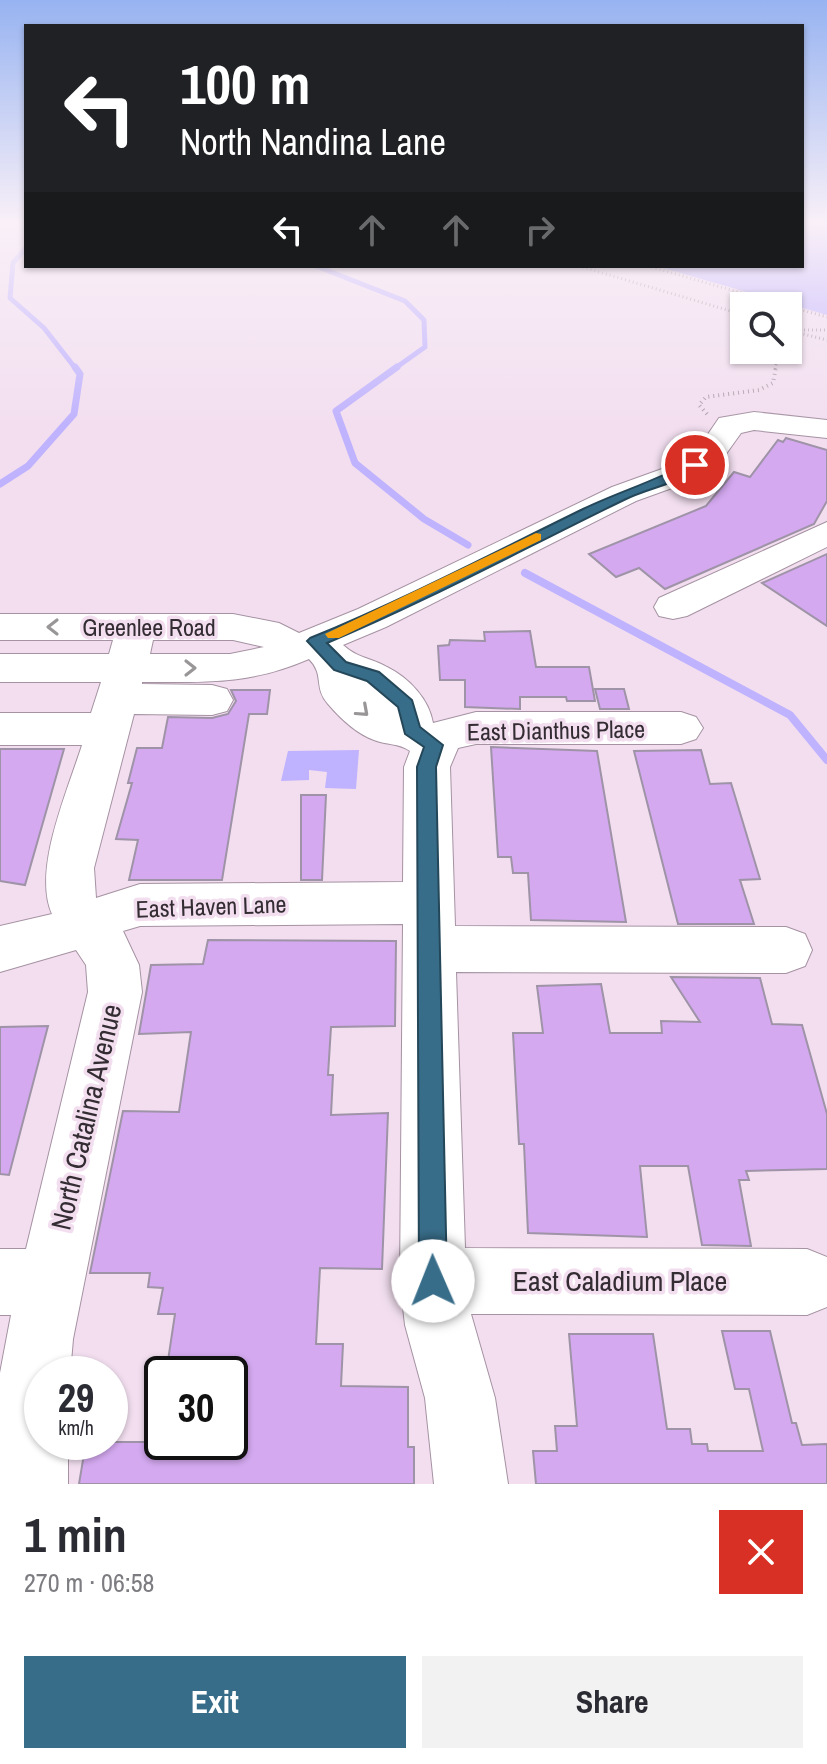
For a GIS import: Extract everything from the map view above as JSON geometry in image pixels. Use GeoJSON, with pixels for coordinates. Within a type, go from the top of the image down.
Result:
{"type":"FeatureCollection","features":[{"type":"Feature","properties":{"kind":"street"},"geometry":{"type":"LineString","coordinates":[[741,423],[767,422],[827,429]]}},
{"type":"Feature","properties":{"kind":"street","name":"Greenlee Road"},"geometry":{"type":"LineString","coordinates":[[0,668],[123,681],[248,666],[316,652],[372,618],[624,494],[685,472],[715,447],[723,431],[741,423]]}},
{"type":"Feature","properties":{"kind":"street"},"geometry":{"type":"LineString","coordinates":[[673,607],[827,533]]}},
{"type":"Feature","properties":{"kind":"street","name":"Greenlee Road"},"geometry":{"type":"LineString","coordinates":[[0,627],[123,681]]}},
{"type":"Feature","properties":{"kind":"street"},"geometry":{"type":"LineString","coordinates":[[316,652],[338,676],[342,693],[377,724],[423,737],[427,767],[433,1281],[439,1325],[460,1398],[471,1484]]}},
{"type":"Feature","properties":{"kind":"street"},"geometry":{"type":"LineString","coordinates":[[0,729],[123,681],[212,700]]}},
{"type":"Feature","properties":{"kind":"street","name":"North Catalina Avenue"},"geometry":{"type":"LineString","coordinates":[[31,1484],[33,1388],[25,1282],[115,992],[112,963],[71,907],[67,889],[69,868],[123,681]]}},
{"type":"Feature","properties":{"kind":"street","name":"East Dianthus Place"},"geometry":{"type":"LineString","coordinates":[[423,737],[444,736],[476,728],[681,728]]}},
{"type":"Feature","properties":{"kind":"street","name":"East Haven Lane"},"geometry":{"type":"LineString","coordinates":[[0,949],[30,945],[140,905],[172,903],[429,926],[786,950]]}},
{"type":"Feature","properties":{"kind":"street","name":"East Caladium Place"},"geometry":{"type":"LineString","coordinates":[[433,1281],[807,1282]]}},
{"type":"Feature","properties":{"kind":"path"},"geometry":{"type":"LineString","coordinates":[[657,289],[730,311]]}},
{"type":"Feature","properties":{"kind":"path"},"geometry":{"type":"LineString","coordinates":[[802,310],[827,317]]}},
{"type":"Feature","properties":{"kind":"path"},"geometry":{"type":"LineString","coordinates":[[802,330],[827,330]]}},
{"type":"Feature","properties":{"kind":"path"},"geometry":{"type":"LineString","coordinates":[[802,333],[827,340]]}},
{"type":"Feature","properties":{"kind":"path"},"geometry":{"type":"LineString","coordinates":[[741,423],[703,412],[701,400],[716,394],[768,387],[777,372],[778,364]]}},
{"type":"Feature","properties":{"kind":"shaded area"},"geometry":{"type":"Polygon","coordinates":[[[737,289],[827,289],[827,315],[802,308],[802,292],[737,289]]]}},
{"type":"Feature","properties":{"kind":"shaded area"},"geometry":{"type":"Polygon","coordinates":[[[359,750],[356,789],[325,788],[327,772],[309,770],[309,780],[281,781],[288,751],[359,750]]]}},
{"type":"Feature","properties":{"kind":"building"},"geometry":{"type":"Polygon","coordinates":[[[786,438],[827,450],[827,501],[814,524],[665,589],[639,568],[616,577],[589,554],[706,506],[734,472],[750,477],[778,440],[783,442],[786,438]]]}},
{"type":"Feature","properties":{"kind":"building"},"geometry":{"type":"Polygon","coordinates":[[[827,554],[827,626],[762,583],[827,554]]]}},
{"type":"Feature","properties":{"kind":"building"},"geometry":{"type":"Polygon","coordinates":[[[530,631],[536,667],[589,667],[595,701],[567,701],[566,697],[520,697],[520,709],[465,707],[465,680],[440,680],[438,646],[449,645],[450,640],[485,641],[484,632],[530,631]]]}},
{"type":"Feature","properties":{"kind":"building"},"geometry":{"type":"Polygon","coordinates":[[[595,689],[624,689],[629,709],[600,709],[595,689]]]}},
{"type":"Feature","properties":{"kind":"building"},"geometry":{"type":"Polygon","coordinates":[[[231,690],[270,690],[267,714],[249,714],[222,880],[129,880],[138,840],[116,839],[132,783],[128,783],[137,748],[162,748],[168,717],[212,718],[228,714],[236,701],[231,690]]]}},
{"type":"Feature","properties":{"kind":"building"},"geometry":{"type":"Polygon","coordinates":[[[491,747],[597,751],[626,922],[531,920],[528,873],[513,873],[511,857],[498,857],[491,747]]]}},
{"type":"Feature","properties":{"kind":"building"},"geometry":{"type":"Polygon","coordinates":[[[0,749],[64,749],[25,885],[0,881],[0,749]]]}},
{"type":"Feature","properties":{"kind":"building"},"geometry":{"type":"Polygon","coordinates":[[[701,750],[710,784],[731,783],[760,879],[740,880],[754,924],[678,924],[634,751],[701,750]]]}},
{"type":"Feature","properties":{"kind":"building"},"geometry":{"type":"Polygon","coordinates":[[[301,795],[326,795],[322,880],[301,880],[301,795]]]}},
{"type":"Feature","properties":{"kind":"building"},"geometry":{"type":"Polygon","coordinates":[[[208,940],[396,941],[395,1026],[331,1027],[328,1075],[333,1075],[331,1115],[388,1113],[382,1269],[320,1268],[316,1344],[343,1344],[341,1386],[408,1387],[408,1447],[414,1447],[414,1484],[79,1484],[83,1460],[128,1460],[128,1442],[144,1442],[144,1460],[248,1460],[248,1356],[169,1356],[175,1314],[158,1314],[163,1288],[148,1287],[150,1273],[90,1273],[123,1111],[179,1112],[191,1032],[139,1034],[151,965],[203,964],[208,940]]]}},
{"type":"Feature","properties":{"kind":"building"},"geometry":{"type":"Polygon","coordinates":[[[671,977],[760,978],[772,1024],[802,1025],[827,1114],[827,1169],[746,1171],[749,1180],[739,1180],[751,1246],[702,1245],[688,1166],[640,1166],[647,1237],[528,1233],[524,1144],[519,1144],[513,1033],[543,1033],[537,986],[601,984],[610,1033],[662,1033],[661,1021],[700,1022],[671,977]]]}},
{"type":"Feature","properties":{"kind":"building"},"geometry":{"type":"Polygon","coordinates":[[[48,1026],[9,1175],[0,1174],[0,1027],[48,1026]]]}},
{"type":"Feature","properties":{"kind":"building"},"geometry":{"type":"Polygon","coordinates":[[[722,1331],[770,1331],[792,1423],[796,1423],[802,1445],[827,1444],[827,1484],[536,1484],[533,1451],[557,1451],[555,1426],[577,1426],[569,1334],[653,1334],[667,1429],[690,1429],[692,1444],[707,1444],[708,1451],[763,1451],[749,1389],[735,1389],[722,1331]]]}},
{"type":"Feature","properties":{"kind":"waterway"},"geometry":{"type":"LineString","coordinates":[[11,289],[10,298],[44,328],[76,369]]}},
{"type":"Feature","properties":{"kind":"waterway"},"geometry":{"type":"LineString","coordinates":[[375,289],[405,301],[424,320],[425,347],[394,369]]}},
{"type":"Feature","properties":{"kind":"waterway"},"geometry":{"type":"LineString","coordinates":[[0,484],[28,466],[74,414],[80,374],[75,367]]}},
{"type":"Feature","properties":{"kind":"waterway"},"geometry":{"type":"LineString","coordinates":[[397,367],[336,411],[355,463],[424,519],[468,545]]}},
{"type":"Feature","properties":{"kind":"waterway"},"geometry":{"type":"LineString","coordinates":[[525,573],[790,715],[827,760]]}},
{"type":"Feature","properties":{"kind":"slow traffic"},"geometry":{"type":"LineString","coordinates":[[333,634],[536,537]]}},
{"type":"Feature","properties":{"kind":"route"},"geometry":{"type":"LineString","coordinates":[[433,1281],[427,767],[434,745],[411,730],[412,721],[406,704],[364,671],[340,666],[315,641],[372,618],[624,494],[685,472],[695,465]]}}]}
